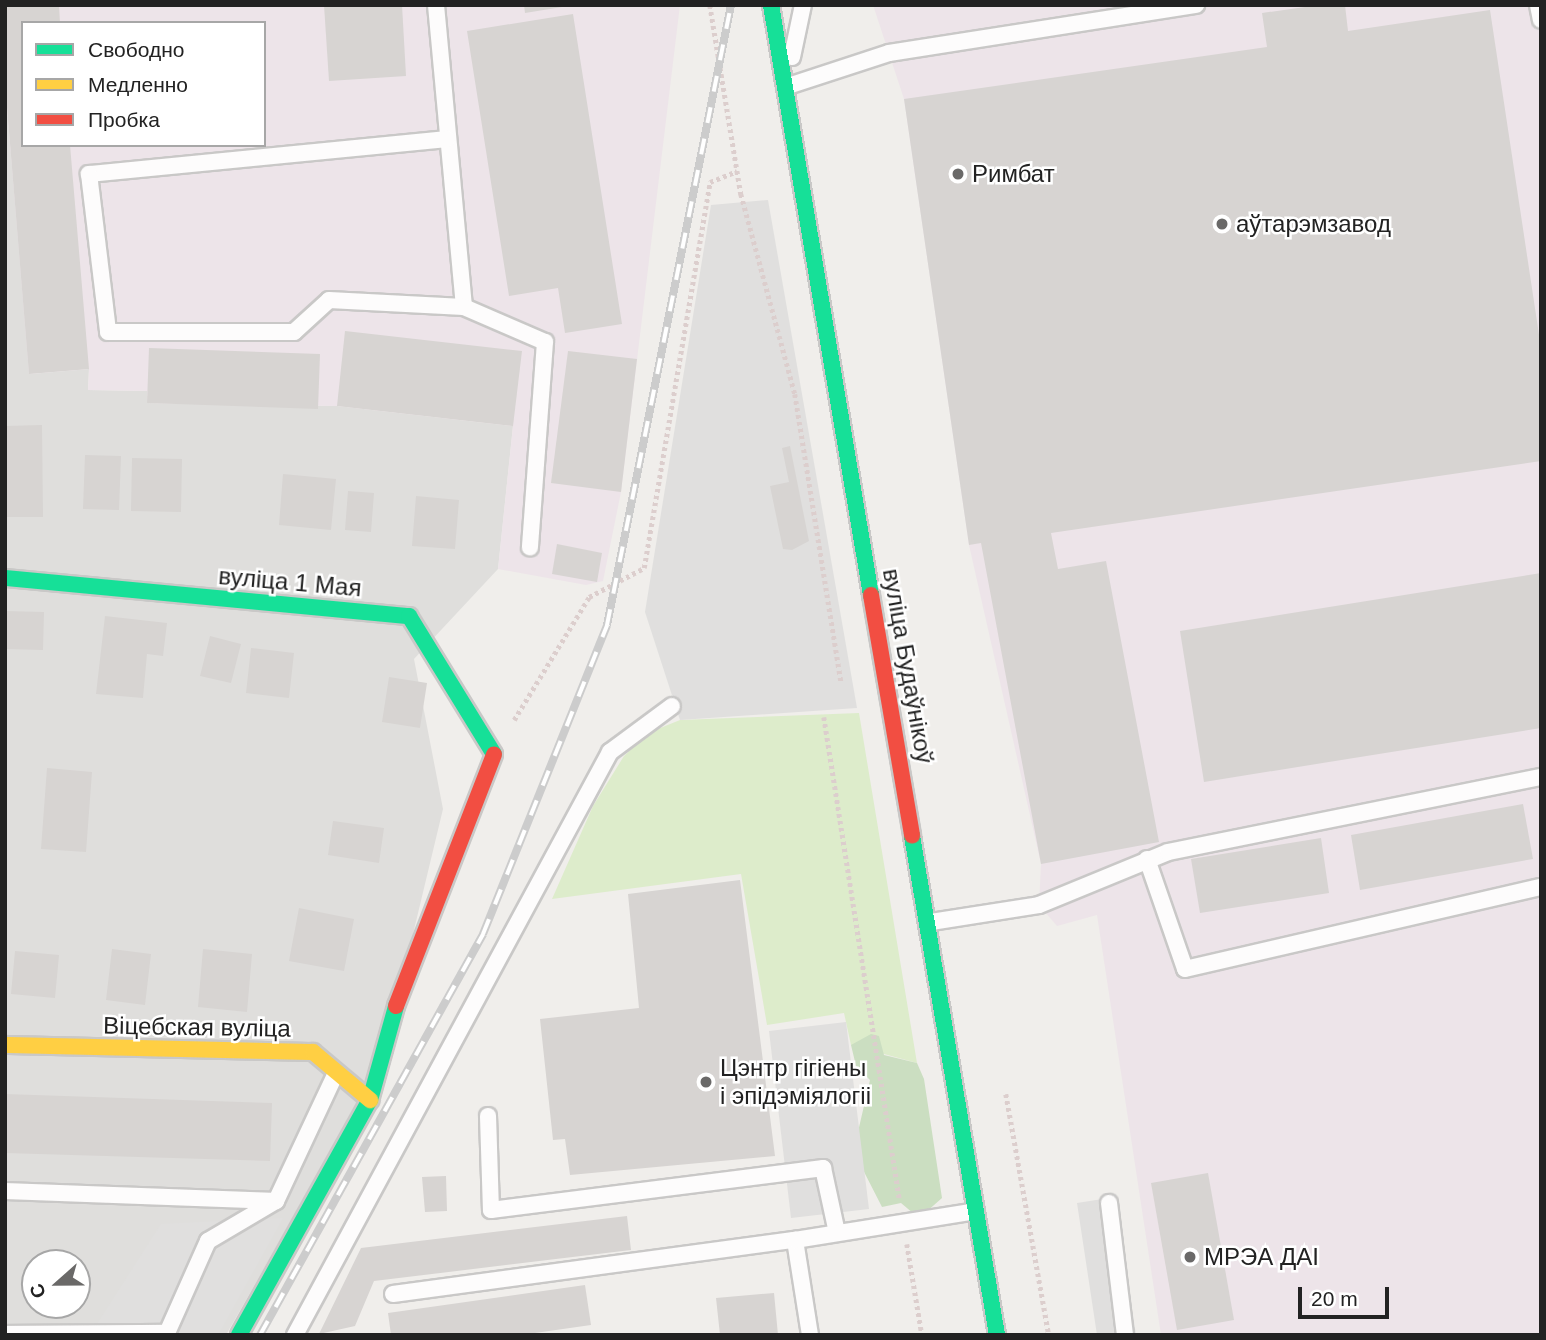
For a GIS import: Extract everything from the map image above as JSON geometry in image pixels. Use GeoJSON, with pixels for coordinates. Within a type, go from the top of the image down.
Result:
{"type":"FeatureCollection","features":[{"type":"Feature","properties":{"kind":"street","name":"вуліца Будаўнікоў"},"geometry":{"type":"LineString","coordinates":[[771,5],[931,922],[997,1335]]}},
{"type":"Feature","properties":{"kind":"street","name":"вуліца 1 Мая"},"geometry":{"type":"LineString","coordinates":[[5,579],[409,616],[494,754]]}},
{"type":"Feature","properties":{"kind":"street"},"geometry":{"type":"LineString","coordinates":[[239,1335],[370,1100],[403,981],[494,754]]}},
{"type":"Feature","properties":{"kind":"street","name":"Віцебская вуліца"},"geometry":{"type":"LineString","coordinates":[[5,1045],[313,1052],[370,1100]]}},
{"type":"Feature","properties":{"kind":"lane"},"geometry":{"type":"LineString","coordinates":[[436,5],[464,307]]}},
{"type":"Feature","properties":{"kind":"lane"},"geometry":{"type":"LineString","coordinates":[[785,87],[803,5]]}},
{"type":"Feature","properties":{"kind":"lane"},"geometry":{"type":"LineString","coordinates":[[785,87],[889,53],[1196,5]]}},
{"type":"Feature","properties":{"kind":"lane"},"geometry":{"type":"LineString","coordinates":[[1538,5],[1541,20]]}},
{"type":"Feature","properties":{"kind":"lane"},"geometry":{"type":"LineString","coordinates":[[447,139],[89,174],[108,332],[294,332],[329,300],[464,307],[545,342],[530,547]]}},
{"type":"Feature","properties":{"kind":"lane"},"geometry":{"type":"LineString","coordinates":[[295,1335],[610,752],[672,706]]}},
{"type":"Feature","properties":{"kind":"lane"},"geometry":{"type":"LineString","coordinates":[[931,922],[1039,905],[1147,859],[1541,777]]}},
{"type":"Feature","properties":{"kind":"lane"},"geometry":{"type":"LineString","coordinates":[[1147,859],[1185,969],[1541,887]]}},
{"type":"Feature","properties":{"kind":"lane"},"geometry":{"type":"LineString","coordinates":[[5,1334],[167,1333],[208,1241],[276,1201],[336,1073]]}},
{"type":"Feature","properties":{"kind":"lane"},"geometry":{"type":"LineString","coordinates":[[488,1116],[491,1210],[823,1168],[837,1234]]}},
{"type":"Feature","properties":{"kind":"lane"},"geometry":{"type":"LineString","coordinates":[[5,1191],[276,1201]]}},
{"type":"Feature","properties":{"kind":"lane"},"geometry":{"type":"LineString","coordinates":[[1109,1203],[1125,1335]]}},
{"type":"Feature","properties":{"kind":"lane"},"geometry":{"type":"LineString","coordinates":[[393,1294],[795,1240],[976,1211]]}},
{"type":"Feature","properties":{"kind":"lane"},"geometry":{"type":"LineString","coordinates":[[795,1240],[810,1335]]}},
{"type":"Feature","properties":{"kind":"path"},"geometry":{"type":"LineString","coordinates":[[710,5],[737,171],[794,394],[841,682]]}},
{"type":"Feature","properties":{"kind":"path"},"geometry":{"type":"LineString","coordinates":[[494,754],[589,597],[644,568],[709,182],[737,171]]}},
{"type":"Feature","properties":{"kind":"path"},"geometry":{"type":"LineString","coordinates":[[824,717],[922,1335]]}},
{"type":"Feature","properties":{"kind":"path"},"geometry":{"type":"LineString","coordinates":[[1006,1094],[1049,1335]]}},
{"type":"Feature","properties":{"kind":"shaded area"},"geometry":{"type":"Polygon","coordinates":[[[5,5],[680,5],[621,492],[603,581],[586,585],[498,569],[513,426],[337,406],[147,403],[147,391],[88,390],[89,369],[29,374],[5,83],[5,5]]]}},
{"type":"Feature","properties":{"kind":"shaded area"},"geometry":{"type":"Polygon","coordinates":[[[873,5],[1541,5],[1541,1335],[1161,1335],[1097,915],[1057,926],[1039,905],[1041,864],[969,545],[904,99],[873,5]]]}},
{"type":"Feature","properties":{"kind":"shaded area"},"geometry":{"type":"Polygon","coordinates":[[[5,83],[30,374],[89,369],[88,390],[147,391],[147,403],[337,406],[513,426],[498,569],[414,659],[443,809],[383,1059],[226,1335],[5,1335],[5,83]]]}},
{"type":"Feature","properties":{"kind":"shaded area"},"geometry":{"type":"Polygon","coordinates":[[[768,200],[857,708],[680,720],[645,612],[711,205],[768,200]]]}},
{"type":"Feature","properties":{"kind":"shaded area"},"geometry":{"type":"Polygon","coordinates":[[[846,1022],[869,1209],[791,1218],[769,1031],[846,1022]]]}},
{"type":"Feature","properties":{"kind":"shaded area"},"geometry":{"type":"Polygon","coordinates":[[[1115,1197],[1136,1335],[1097,1335],[1077,1203],[1115,1197]]]}},
{"type":"Feature","properties":{"kind":"shaded area"},"geometry":{"type":"Polygon","coordinates":[[[283,1218],[218,1335],[90,1335],[161,1224],[283,1218]]]}},
{"type":"Feature","properties":{"kind":"green space"},"geometry":{"type":"Polygon","coordinates":[[[859,713],[917,1063],[851,1045],[844,1013],[767,1025],[741,874],[552,899],[593,806],[624,756],[648,733],[680,720],[859,713]]]}},
{"type":"Feature","properties":{"kind":"green space"},"geometry":{"type":"Polygon","coordinates":[[[871,1034],[879,1036],[884,1055],[917,1063],[924,1079],[942,1198],[925,1213],[914,1214],[901,1203],[882,1207],[860,1164],[857,1136],[870,1080],[856,1066],[851,1045],[871,1034]]]}},
{"type":"Feature","properties":{"kind":"building"},"geometry":{"type":"Polygon","coordinates":[[[5,5],[59,5],[60,21],[21,21],[21,147],[70,147],[89,369],[29,374],[5,83],[5,5]]]}},
{"type":"Feature","properties":{"kind":"building"},"geometry":{"type":"Polygon","coordinates":[[[324,5],[402,5],[406,76],[329,81],[324,5]]]}},
{"type":"Feature","properties":{"kind":"building"},"geometry":{"type":"Polygon","coordinates":[[[524,5],[562,5],[562,7],[525,13],[524,5]]]}},
{"type":"Feature","properties":{"kind":"building","name":"аўтарэмзавод"},"geometry":{"type":"Polygon","coordinates":[[[1319,5],[1345,5],[1348,31],[1490,10],[1541,348],[1541,461],[1051,533],[1058,569],[1106,561],[1159,842],[1041,864],[981,543],[969,545],[904,99],[1267,47],[1262,13],[1319,5]]]}},
{"type":"Feature","properties":{"kind":"building"},"geometry":{"type":"Polygon","coordinates":[[[573,14],[622,324],[565,333],[558,288],[509,296],[467,31],[573,14]]]}},
{"type":"Feature","properties":{"kind":"building"},"geometry":{"type":"Polygon","coordinates":[[[345,331],[522,351],[513,426],[337,406],[345,331]]]}},
{"type":"Feature","properties":{"kind":"building"},"geometry":{"type":"Polygon","coordinates":[[[149,348],[320,354],[318,409],[147,403],[149,348]]]}},
{"type":"Feature","properties":{"kind":"building"},"geometry":{"type":"Polygon","coordinates":[[[568,351],[637,359],[621,492],[551,483],[568,351]]]}},
{"type":"Feature","properties":{"kind":"building"},"geometry":{"type":"Polygon","coordinates":[[[42,425],[43,517],[5,517],[5,426],[42,425]]]}},
{"type":"Feature","properties":{"kind":"building"},"geometry":{"type":"Polygon","coordinates":[[[790,446],[809,541],[792,550],[783,549],[770,486],[789,482],[782,448],[790,446]]]}},
{"type":"Feature","properties":{"kind":"building"},"geometry":{"type":"Polygon","coordinates":[[[85,455],[121,456],[119,510],[83,509],[85,455]]]}},
{"type":"Feature","properties":{"kind":"building"},"geometry":{"type":"Polygon","coordinates":[[[132,458],[182,459],[181,512],[131,511],[132,458]]]}},
{"type":"Feature","properties":{"kind":"building"},"geometry":{"type":"Polygon","coordinates":[[[283,474],[336,479],[331,530],[279,525],[283,474]]]}},
{"type":"Feature","properties":{"kind":"building"},"geometry":{"type":"Polygon","coordinates":[[[348,491],[374,493],[371,532],[345,530],[348,491]]]}},
{"type":"Feature","properties":{"kind":"building"},"geometry":{"type":"Polygon","coordinates":[[[416,496],[459,500],[455,549],[412,546],[416,496]]]}},
{"type":"Feature","properties":{"kind":"building"},"geometry":{"type":"Polygon","coordinates":[[[557,544],[602,553],[597,582],[552,574],[557,544]]]}},
{"type":"Feature","properties":{"kind":"building"},"geometry":{"type":"Polygon","coordinates":[[[1541,573],[1541,728],[1204,782],[1180,631],[1541,573]]]}},
{"type":"Feature","properties":{"kind":"building"},"geometry":{"type":"Polygon","coordinates":[[[5,611],[44,612],[43,650],[5,649],[5,611]]]}},
{"type":"Feature","properties":{"kind":"building"},"geometry":{"type":"Polygon","coordinates":[[[105,616],[167,623],[163,656],[147,654],[143,698],[96,694],[105,616]]]}},
{"type":"Feature","properties":{"kind":"building"},"geometry":{"type":"Polygon","coordinates":[[[210,636],[241,644],[231,683],[200,676],[210,636]]]}},
{"type":"Feature","properties":{"kind":"building"},"geometry":{"type":"Polygon","coordinates":[[[251,648],[294,653],[289,698],[246,693],[251,648]]]}},
{"type":"Feature","properties":{"kind":"building"},"geometry":{"type":"Polygon","coordinates":[[[389,677],[427,683],[420,728],[382,722],[389,677]]]}},
{"type":"Feature","properties":{"kind":"building"},"geometry":{"type":"Polygon","coordinates":[[[47,768],[92,772],[86,852],[41,849],[47,768]]]}},
{"type":"Feature","properties":{"kind":"building"},"geometry":{"type":"Polygon","coordinates":[[[1523,804],[1533,859],[1360,890],[1351,835],[1523,804]]]}},
{"type":"Feature","properties":{"kind":"building"},"geometry":{"type":"Polygon","coordinates":[[[333,821],[384,828],[379,863],[328,855],[333,821]]]}},
{"type":"Feature","properties":{"kind":"building"},"geometry":{"type":"Polygon","coordinates":[[[1321,838],[1329,893],[1200,913],[1191,859],[1321,838]]]}},
{"type":"Feature","properties":{"kind":"building","name":"Цэнтр гігіены і эпідэміялогіі"},"geometry":{"type":"Polygon","coordinates":[[[740,880],[775,1156],[570,1175],[565,1139],[553,1140],[540,1019],[639,1008],[628,894],[740,880]]]}},
{"type":"Feature","properties":{"kind":"building"},"geometry":{"type":"Polygon","coordinates":[[[299,908],[354,919],[344,971],[289,961],[299,908]]]}},
{"type":"Feature","properties":{"kind":"building"},"geometry":{"type":"Polygon","coordinates":[[[112,949],[151,954],[145,1005],[106,1000],[112,949]]]}},
{"type":"Feature","properties":{"kind":"building"},"geometry":{"type":"Polygon","coordinates":[[[203,949],[252,954],[247,1012],[198,1007],[203,949]]]}},
{"type":"Feature","properties":{"kind":"building"},"geometry":{"type":"Polygon","coordinates":[[[15,951],[59,955],[55,998],[11,994],[15,951]]]}},
{"type":"Feature","properties":{"kind":"building"},"geometry":{"type":"Polygon","coordinates":[[[5,1094],[272,1103],[270,1161],[5,1153],[5,1094]]]}},
{"type":"Feature","properties":{"kind":"building"},"geometry":{"type":"Polygon","coordinates":[[[1208,1173],[1234,1320],[1177,1330],[1151,1183],[1208,1173]]]}},
{"type":"Feature","properties":{"kind":"building"},"geometry":{"type":"Polygon","coordinates":[[[446,1176],[447,1211],[425,1212],[422,1177],[446,1176]]]}},
{"type":"Feature","properties":{"kind":"building"},"geometry":{"type":"Polygon","coordinates":[[[627,1216],[631,1250],[374,1281],[355,1326],[319,1334],[361,1248],[627,1216]]]}},
{"type":"Feature","properties":{"kind":"building"},"geometry":{"type":"Polygon","coordinates":[[[585,1285],[591,1325],[521,1335],[391,1335],[388,1313],[585,1285]]]}},
{"type":"Feature","properties":{"kind":"building"},"geometry":{"type":"Polygon","coordinates":[[[774,1293],[778,1335],[720,1335],[716,1298],[774,1293]]]}},
{"type":"Feature","properties":{"kind":"railway"},"geometry":{"type":"LineString","coordinates":[[260,1335],[483,934],[607,625],[731,5]]}},
{"type":"Feature","properties":{"kind":"traffic: fast"},"geometry":{"type":"LineString","coordinates":[[771,5],[871,595]]}},
{"type":"Feature","properties":{"kind":"traffic: fast"},"geometry":{"type":"LineString","coordinates":[[5,578],[409,616],[494,754]]}},
{"type":"Feature","properties":{"kind":"traffic: fast"},"geometry":{"type":"LineString","coordinates":[[912,836],[997,1335]]}},
{"type":"Feature","properties":{"kind":"traffic: fast"},"geometry":{"type":"LineString","coordinates":[[239,1335],[370,1100],[396,1006]]}},
{"type":"Feature","properties":{"kind":"traffic: slow"},"geometry":{"type":"LineString","coordinates":[[5,1045],[313,1052],[370,1100]]}},
{"type":"Feature","properties":{"kind":"traffic: jam"},"geometry":{"type":"LineString","coordinates":[[871,595],[912,836]]}},
{"type":"Feature","properties":{"kind":"traffic: jam"},"geometry":{"type":"LineString","coordinates":[[396,1006],[494,754]]}},
{"type":"Feature","properties":{"kind":"place","name":"Римбат"},"geometry":{"type":"Point","coordinates":[958,174]}},
{"type":"Feature","properties":{"kind":"place","name":"аўтарэмзавод"},"geometry":{"type":"Point","coordinates":[1222,224]}},
{"type":"Feature","properties":{"kind":"place","name":"Цэнтр гігіены і эпідэміялогіі"},"geometry":{"type":"Point","coordinates":[706,1082]}},
{"type":"Feature","properties":{"kind":"place","name":"МРЭА ДАІ"},"geometry":{"type":"Point","coordinates":[1190,1257]}}]}
